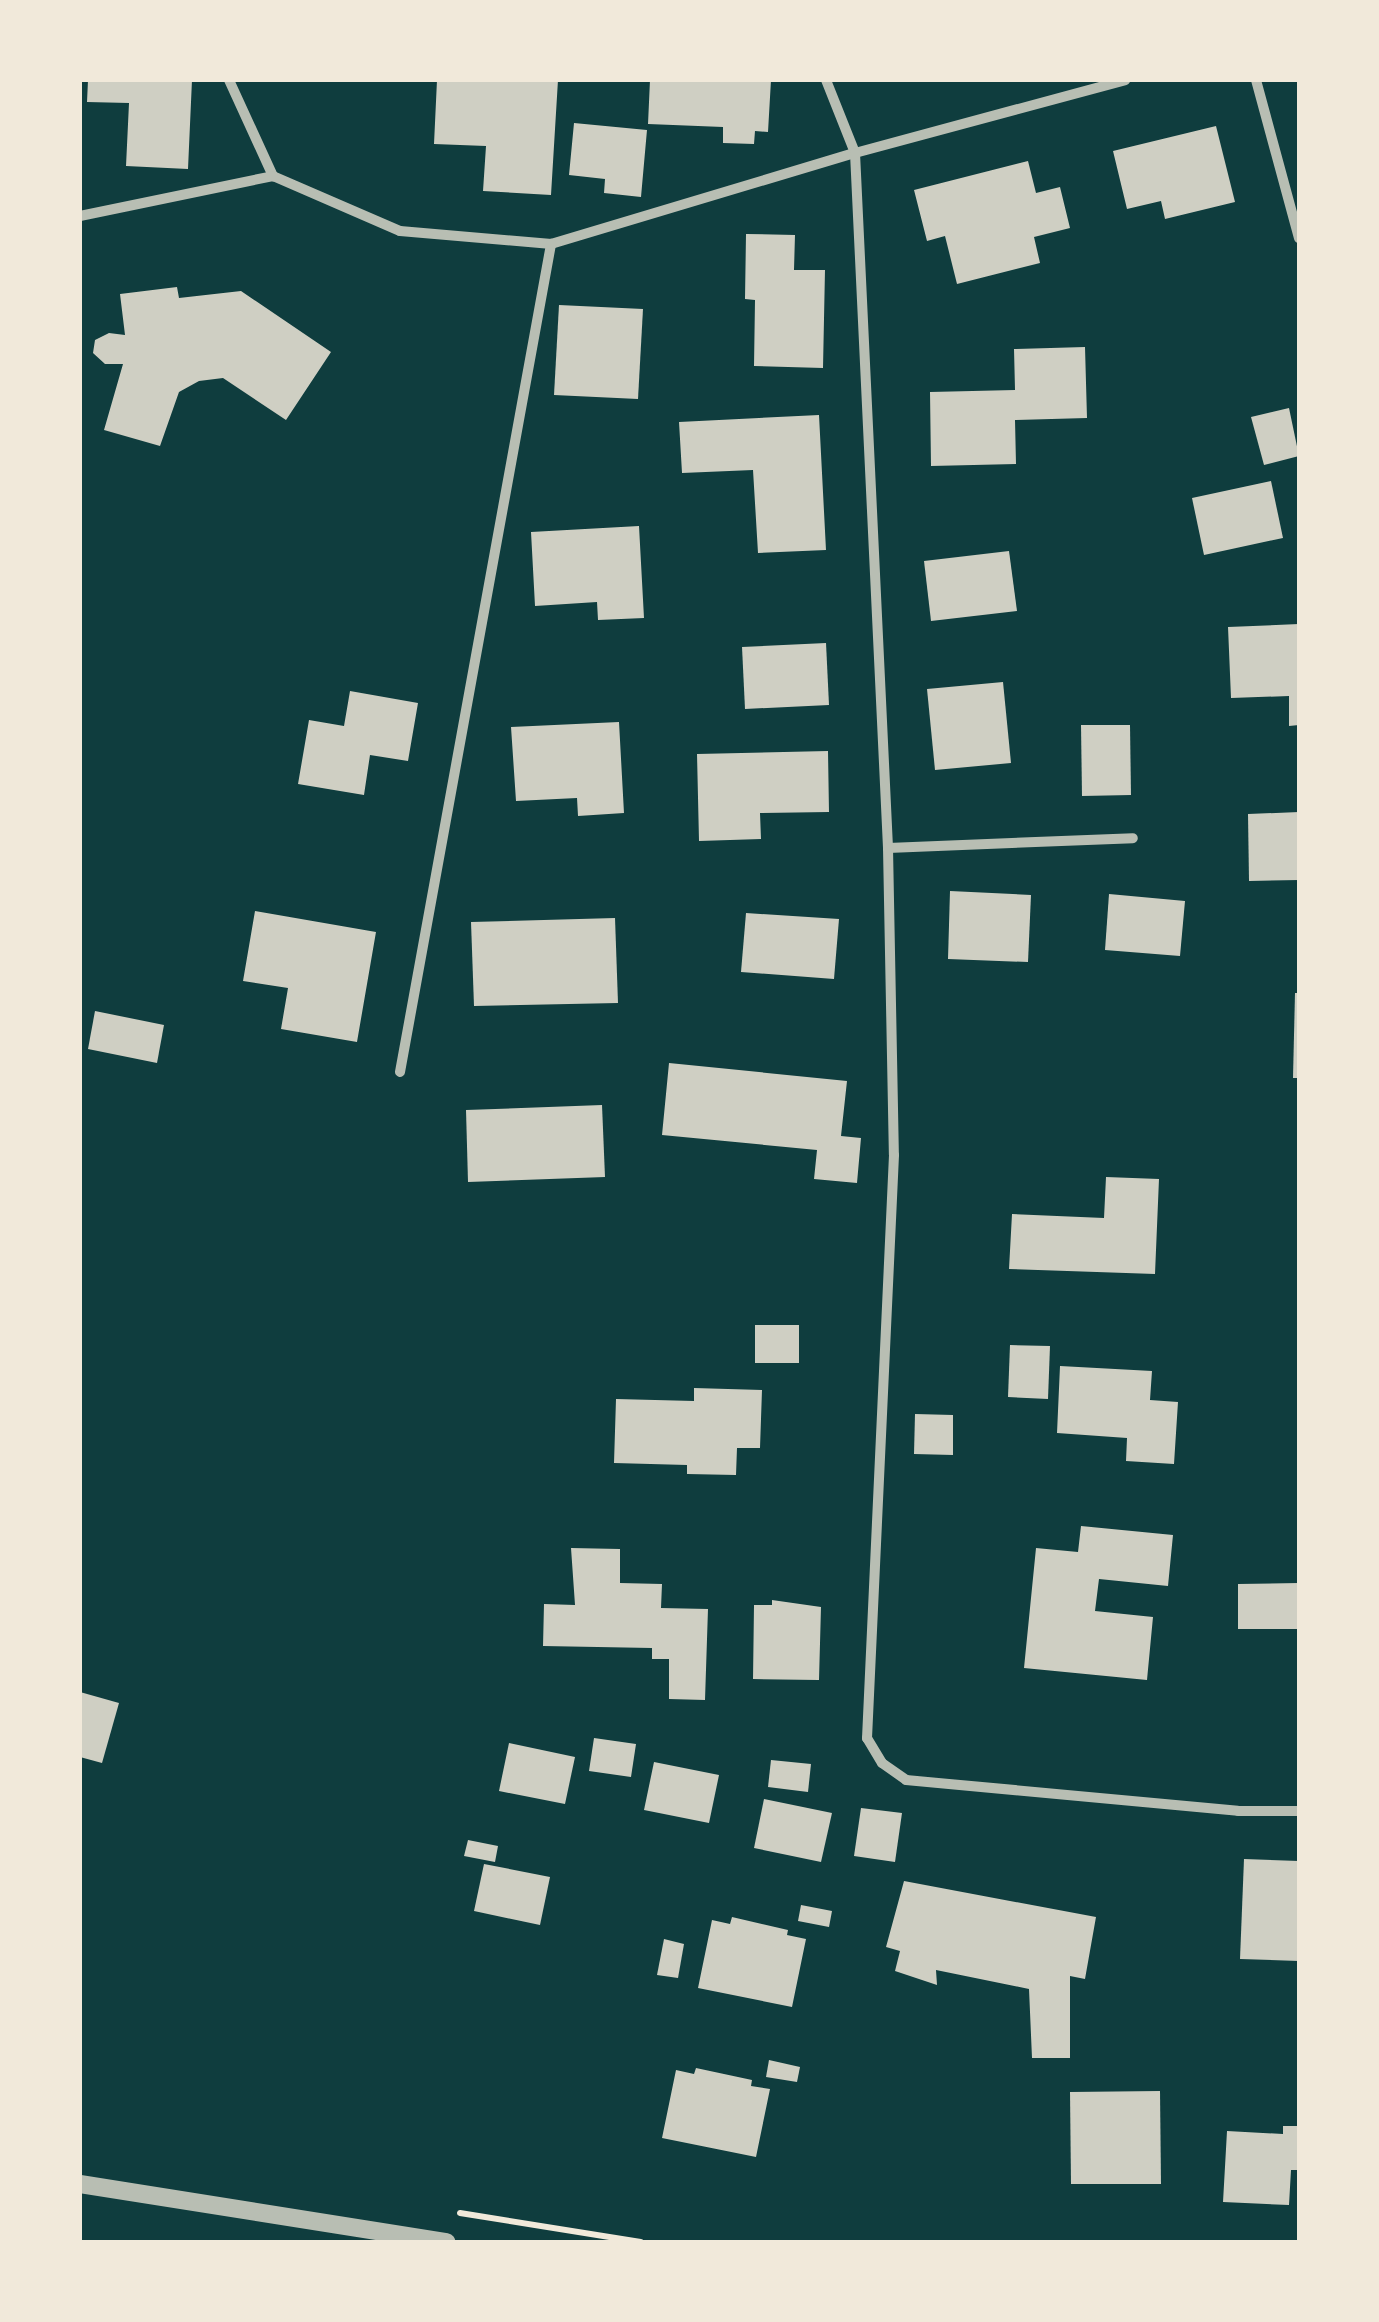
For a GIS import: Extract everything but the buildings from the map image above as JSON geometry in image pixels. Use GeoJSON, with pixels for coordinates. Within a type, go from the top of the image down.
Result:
{"type":"FeatureCollection","features":[{"type":"Feature","properties":{"kind":"street"},"geometry":{"type":"LineString","coordinates":[[229,80],[274,176]]}},
{"type":"Feature","properties":{"kind":"street"},"geometry":{"type":"LineString","coordinates":[[826,80],[855,153],[888,848],[894,1155],[867,1738],[882,1763],[906,1780],[1238,1811],[1299,1811]]}},
{"type":"Feature","properties":{"kind":"street"},"geometry":{"type":"LineString","coordinates":[[80,216],[274,176],[400,231],[551,244],[855,153],[1125,80]]}},
{"type":"Feature","properties":{"kind":"street"},"geometry":{"type":"LineString","coordinates":[[1256,80],[1299,238]]}},
{"type":"Feature","properties":{"kind":"street"},"geometry":{"type":"LineString","coordinates":[[400,1072],[551,244]]}},
{"type":"Feature","properties":{"kind":"street"},"geometry":{"type":"LineString","coordinates":[[888,848],[1133,838]]}},
{"type":"Feature","properties":{"kind":"street"},"geometry":{"type":"LineString","coordinates":[[80,2184],[446,2242]]}},
{"type":"Feature","properties":{"kind":"path"},"geometry":{"type":"LineString","coordinates":[[450,2212],[641,2242]]}}]}
